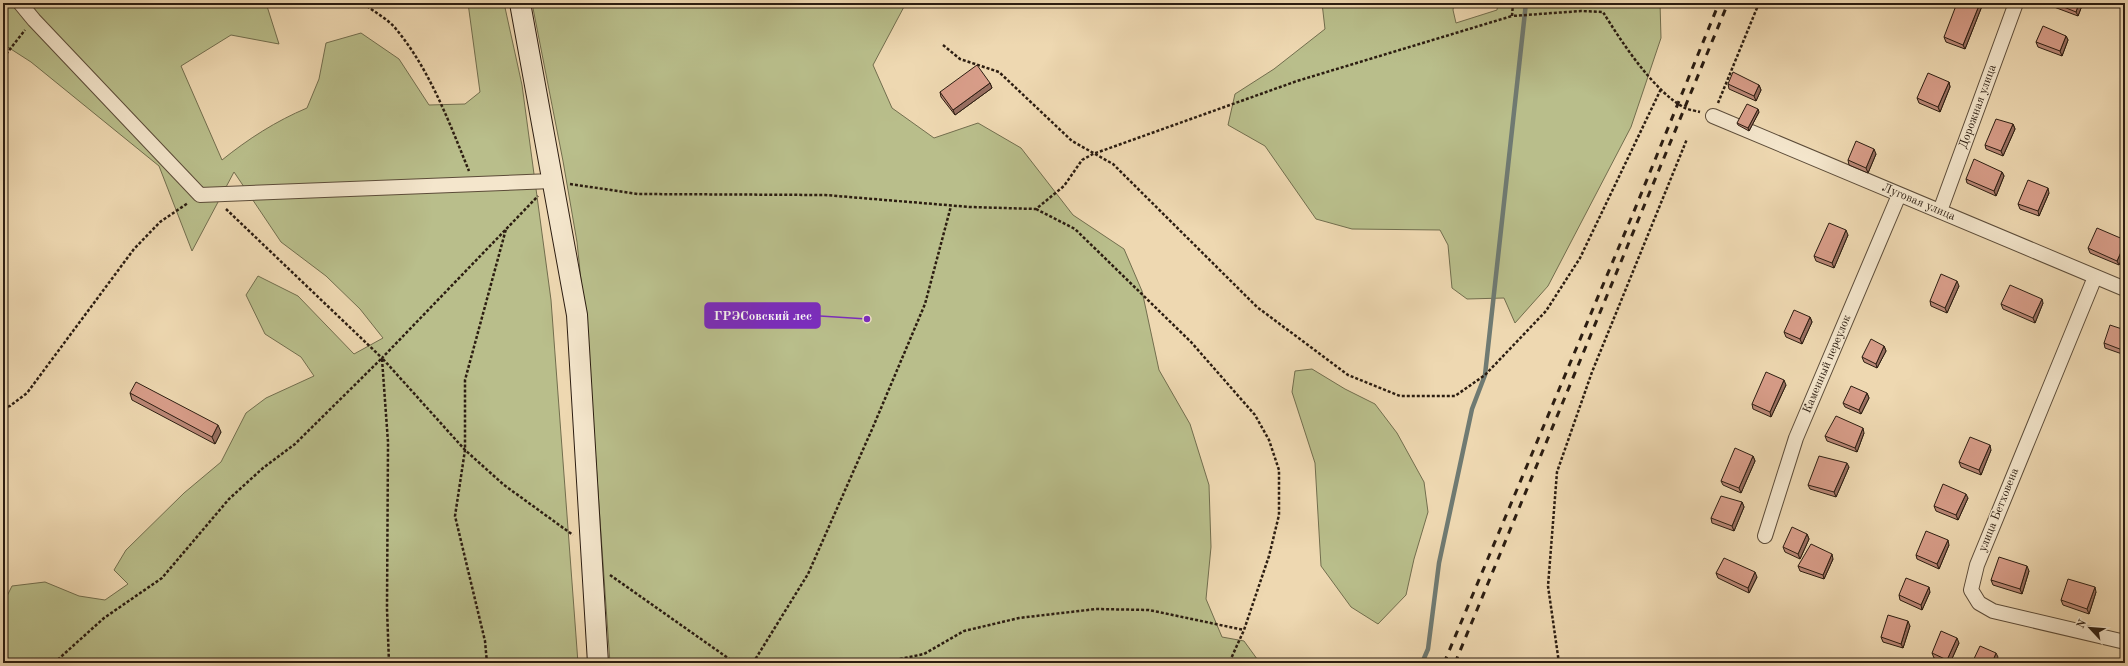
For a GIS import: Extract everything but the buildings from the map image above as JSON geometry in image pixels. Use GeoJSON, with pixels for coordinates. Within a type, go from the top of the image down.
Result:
{"type":"FeatureCollection","features":[{"type":"Feature","properties":{"kind":"main road"},"geometry":{"type":"LineString","coordinates":[[520,3],[577,315],[598,663]]}},
{"type":"Feature","properties":{"kind":"street"},"geometry":{"type":"LineString","coordinates":[[20,3],[34,20],[200,195],[552,181]]}},
{"type":"Feature","properties":{"kind":"street","name":"Дорожная улица"},"geometry":{"type":"LineString","coordinates":[[1940,211],[2016,3]]}},
{"type":"Feature","properties":{"kind":"street","name":"Луговая улица"},"geometry":{"type":"LineString","coordinates":[[1713,116],[2125,289]]}},
{"type":"Feature","properties":{"kind":"street","name":"Каменный переулок"},"geometry":{"type":"LineString","coordinates":[[1765,536],[1796,438],[1899,195]]}},
{"type":"Feature","properties":{"kind":"street","name":"улица Бетховена"},"geometry":{"type":"LineString","coordinates":[[2095,277],[1977,566],[1970,590],[1979,603],[1992,611],[2125,642]]}},
{"type":"Feature","properties":{"kind":"path"},"geometry":{"type":"LineString","coordinates":[[1512,16],[1513,3]]}},
{"type":"Feature","properties":{"kind":"path"},"geometry":{"type":"LineString","coordinates":[[1036,209],[1064,186],[1082,160],[1093,154],[1298,81],[1512,16],[1581,11],[1603,12],[1624,46],[1661,89],[1685,108],[1713,116],[1759,3]]}},
{"type":"Feature","properties":{"kind":"path"},"geometry":{"type":"LineString","coordinates":[[367,6],[396,28],[427,76],[446,114],[473,183]]}},
{"type":"Feature","properties":{"kind":"path"},"geometry":{"type":"LineString","coordinates":[[3,58],[34,20]]}},
{"type":"Feature","properties":{"kind":"path"},"geometry":{"type":"LineString","coordinates":[[943,45],[960,59],[999,72],[1072,141],[1113,164],[1257,307],[1348,375],[1400,396],[1455,396],[1485,375],[1546,311],[1580,258],[1661,89]]}},
{"type":"Feature","properties":{"kind":"path"},"geometry":{"type":"LineString","coordinates":[[1559,663],[1548,586],[1558,472],[1592,372],[1687,139]]}},
{"type":"Feature","properties":{"kind":"path"},"geometry":{"type":"LineString","coordinates":[[54,663],[104,618],[162,578],[229,499],[263,468],[296,444],[382,358],[552,181],[638,194],[825,195],[951,206],[1036,209],[1075,229],[1191,342],[1255,415],[1269,440],[1279,470],[1279,515],[1269,556],[1244,630],[1229,663]]}},
{"type":"Feature","properties":{"kind":"path"},"geometry":{"type":"LineString","coordinates":[[3,408],[10,406],[27,392],[134,249],[155,227],[200,195],[215,199],[382,358],[465,450],[504,485],[591,554],[637,595],[735,663]]}},
{"type":"Feature","properties":{"kind":"path"},"geometry":{"type":"LineString","coordinates":[[753,663],[808,574],[873,427],[925,304],[951,206]]}},
{"type":"Feature","properties":{"kind":"path"},"geometry":{"type":"LineString","coordinates":[[487,663],[485,642],[455,516],[465,450],[465,380],[506,229]]}},
{"type":"Feature","properties":{"kind":"path"},"geometry":{"type":"LineString","coordinates":[[382,358],[388,442],[386,609],[389,663]]}},
{"type":"Feature","properties":{"kind":"path"},"geometry":{"type":"LineString","coordinates":[[846,663],[890,662],[924,654],[964,631],[1019,618],[1096,608],[1149,610],[1244,630]]}},
{"type":"Feature","properties":{"kind":"green space"},"geometry":{"type":"Polygon","coordinates":[[[3,3],[266,3],[279,44],[231,35],[181,66],[222,160],[263,131],[307,108],[319,79],[326,43],[361,33],[399,59],[429,105],[465,104],[480,92],[468,3],[504,3],[522,85],[551,300],[578,663],[3,663],[3,604],[12,586],[45,582],[79,596],[105,600],[128,584],[114,570],[126,550],[184,493],[221,462],[246,413],[266,398],[314,376],[301,357],[265,334],[246,295],[258,276],[298,296],[354,354],[383,338],[360,309],[326,276],[281,242],[234,172],[192,251],[159,166],[31,62],[3,44],[3,3]]]}},
{"type":"Feature","properties":{"kind":"green space"},"geometry":{"type":"Polygon","coordinates":[[[532,3],[906,3],[873,65],[892,108],[934,138],[978,123],[1021,148],[1073,215],[1124,249],[1142,291],[1159,370],[1190,424],[1209,485],[1211,547],[1206,599],[1222,637],[1244,641],[1260,663],[610,663],[588,348],[577,242],[563,161],[532,3]]]}},
{"type":"Feature","properties":{"kind":"green space"},"geometry":{"type":"Polygon","coordinates":[[[1322,3],[1454,3],[1453,10],[1456,23],[1497,10],[1498,3],[1660,3],[1661,38],[1631,127],[1548,286],[1515,323],[1504,298],[1467,299],[1452,288],[1448,245],[1440,230],[1352,229],[1316,219],[1265,146],[1228,125],[1235,94],[1274,69],[1325,29],[1322,3]]]}},
{"type":"Feature","properties":{"kind":"green space"},"geometry":{"type":"Polygon","coordinates":[[[1312,369],[1345,389],[1375,404],[1397,433],[1424,482],[1428,512],[1414,559],[1406,595],[1378,624],[1351,607],[1321,566],[1315,463],[1292,392],[1295,371],[1312,369]]]}},
{"type":"Feature","properties":{"kind":"waterway"},"geometry":{"type":"LineString","coordinates":[[1422,663],[1428,649],[1439,563],[1472,409],[1485,375],[1526,3]]}},
{"type":"Feature","properties":{"kind":"railway"},"geometry":{"type":"LineString","coordinates":[[1444,663],[1637,204],[1719,3]]}},
{"type":"Feature","properties":{"kind":"railway"},"geometry":{"type":"LineString","coordinates":[[1455,663],[1728,3]]}},
{"type":"Feature","properties":{"kind":"place","name":"ГРЭСовский лес"},"geometry":{"type":"Point","coordinates":[867,319]}}]}
